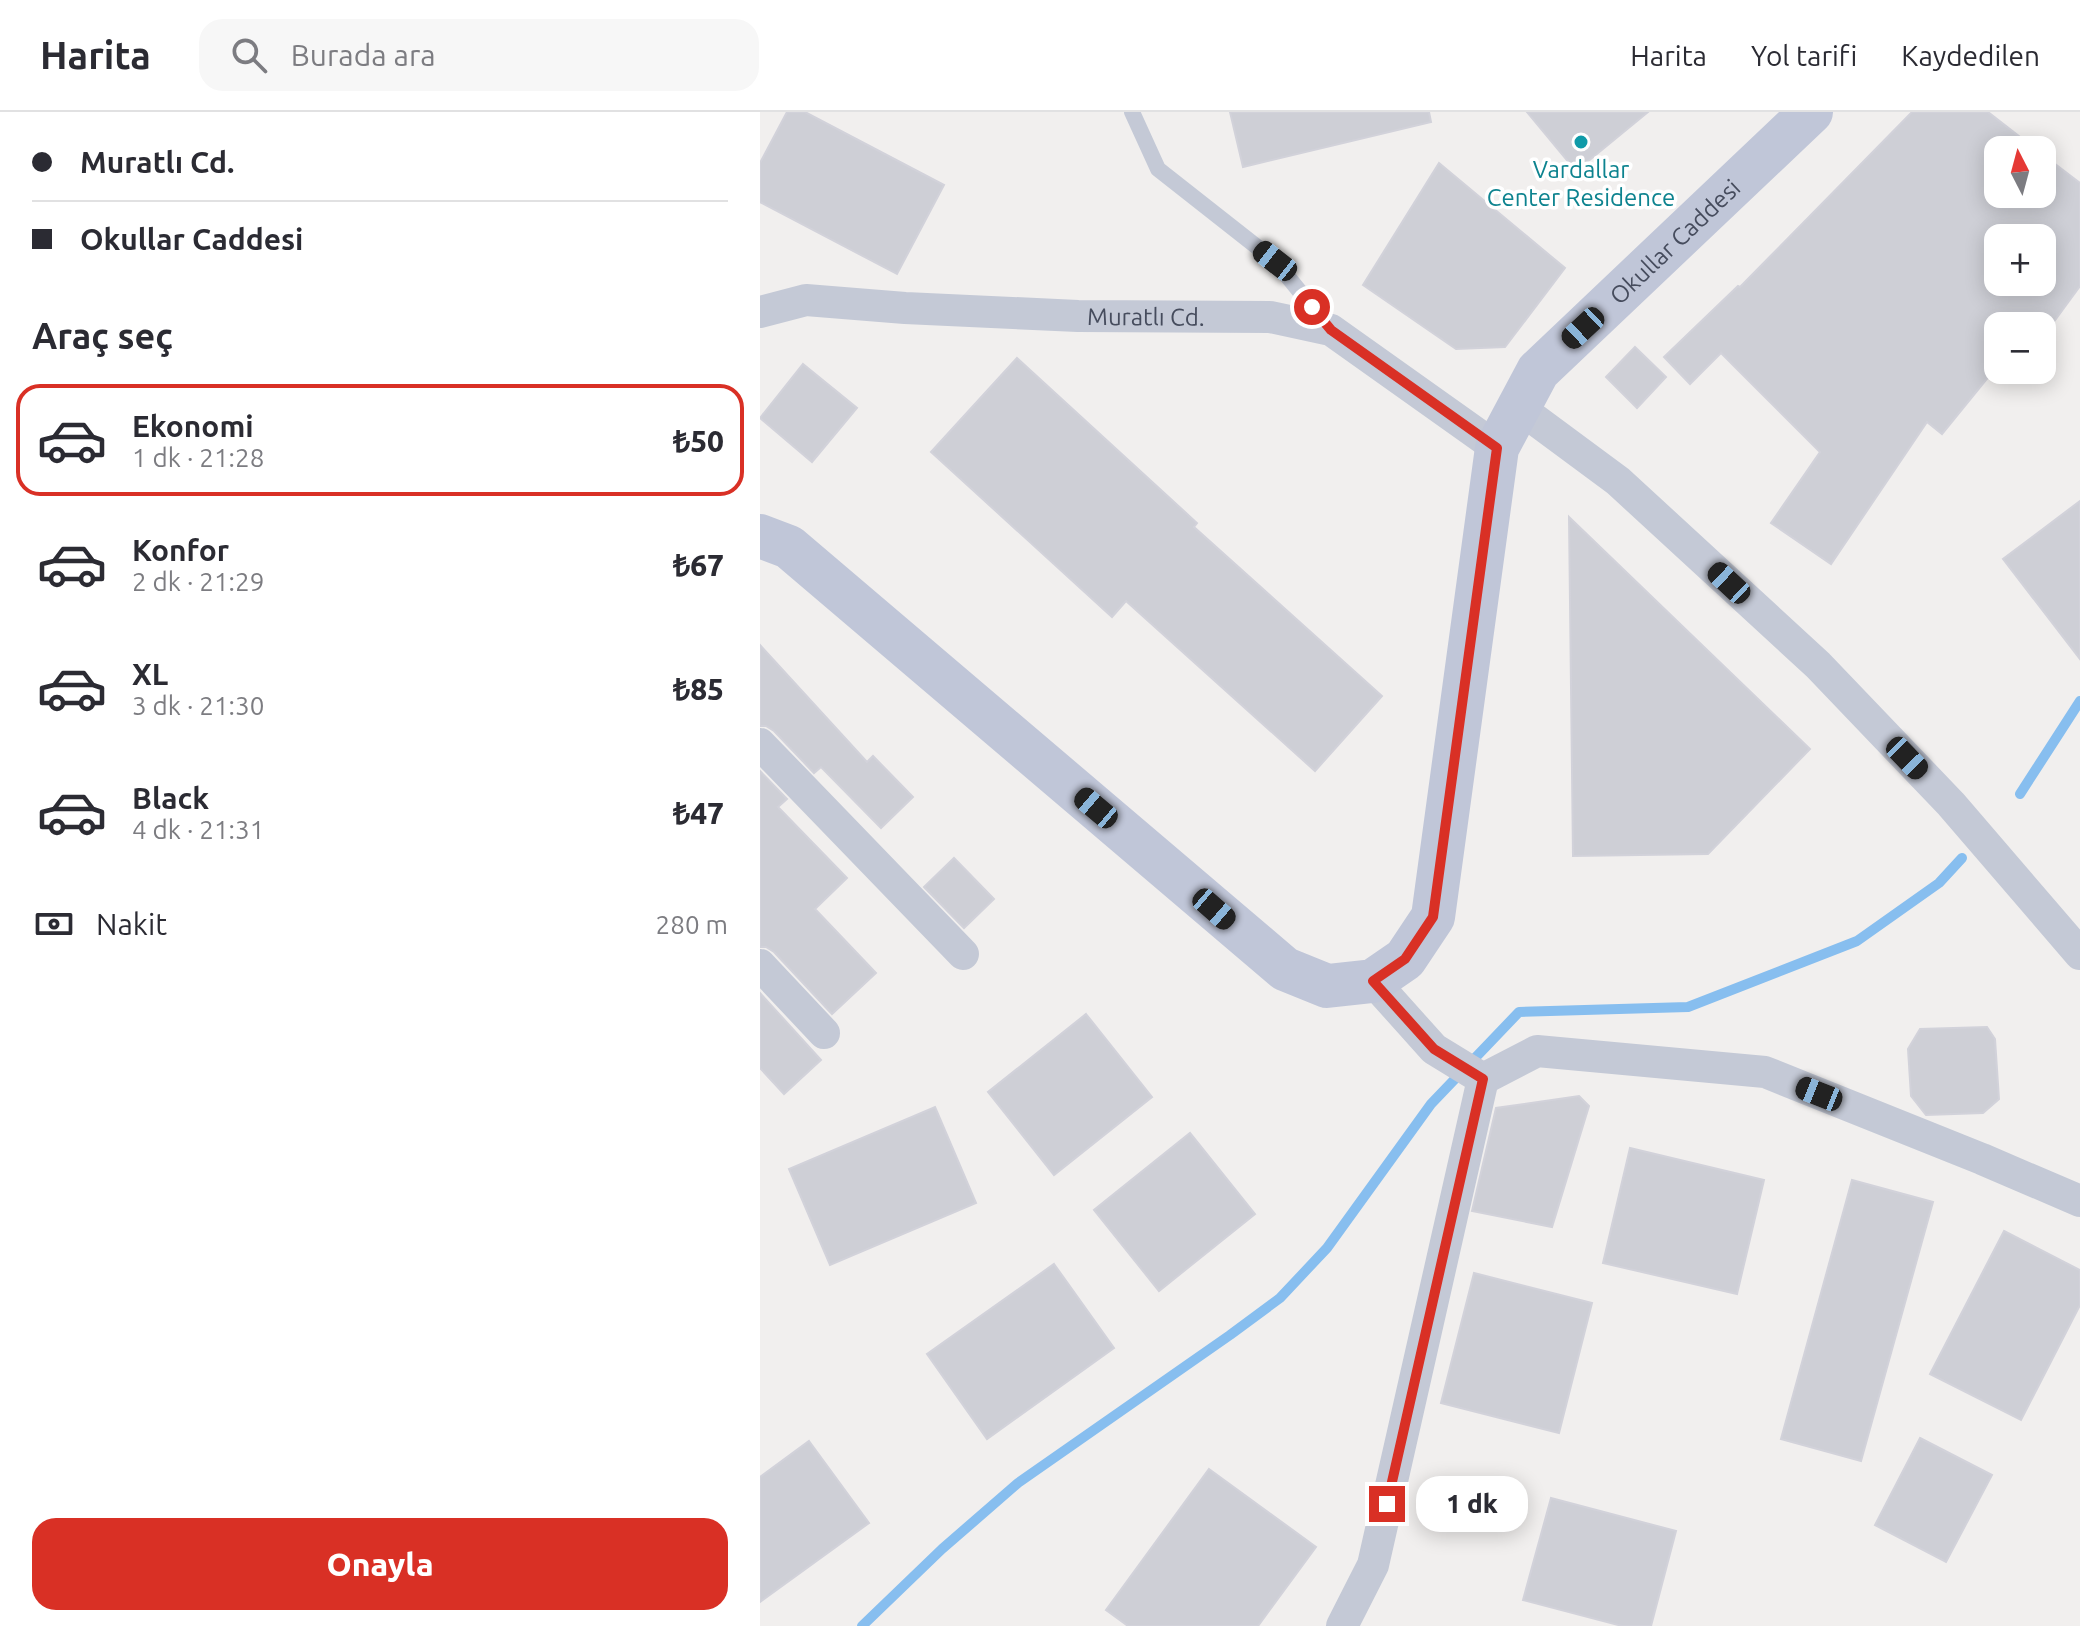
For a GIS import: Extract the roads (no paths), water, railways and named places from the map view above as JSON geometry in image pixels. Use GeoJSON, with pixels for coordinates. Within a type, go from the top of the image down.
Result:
{"type":"FeatureCollection","features":[{"type":"Feature","properties":{"kind":"street","name":"Okullar Caddesi"},"geometry":{"type":"LineString","coordinates":[[1373,981],[1405,959],[1433,917],[1497,448],[1528,389],[1811,112]]}},
{"type":"Feature","properties":{"kind":"street","name":"Muratlı Cd."},"geometry":{"type":"LineString","coordinates":[[760,312],[806,300],[1078,316],[1270,317],[1331,330],[1497,448]]}},
{"type":"Feature","properties":{"kind":"street"},"geometry":{"type":"LineString","coordinates":[[1528,389],[1618,481],[1818,665],[1951,804],[2080,954]]}},
{"type":"Feature","properties":{"kind":"street"},"geometry":{"type":"LineString","coordinates":[[760,536],[789,547],[1285,969],[1327,986],[1373,981],[1434,1049],[1483,1079]]}},
{"type":"Feature","properties":{"kind":"street"},"geometry":{"type":"LineString","coordinates":[[760,744],[963,954]]}},
{"type":"Feature","properties":{"kind":"street"},"geometry":{"type":"LineString","coordinates":[[760,965],[824,1033]]}},
{"type":"Feature","properties":{"kind":"street"},"geometry":{"type":"LineString","coordinates":[[1342,1626],[1373,1565],[1483,1079],[1537,1051],[1765,1072],[2080,1201]]}},
{"type":"Feature","properties":{"kind":"lane"},"geometry":{"type":"LineString","coordinates":[[1132,112],[1158,169],[1275,261],[1331,330]]}},
{"type":"Feature","properties":{"kind":"waterway"},"geometry":{"type":"LineString","coordinates":[[2020,794],[2080,701]]}},
{"type":"Feature","properties":{"kind":"waterway"},"geometry":{"type":"LineString","coordinates":[[862,1626],[942,1549],[1018,1483],[1280,1298],[1327,1248],[1431,1104],[1519,1012],[1688,1007],[1857,941],[1939,883],[1962,858]]}},
{"type":"Feature","properties":{"kind":"place","name":"Vardallar Center Residence"},"geometry":{"type":"Point","coordinates":[1581,142]}}]}
